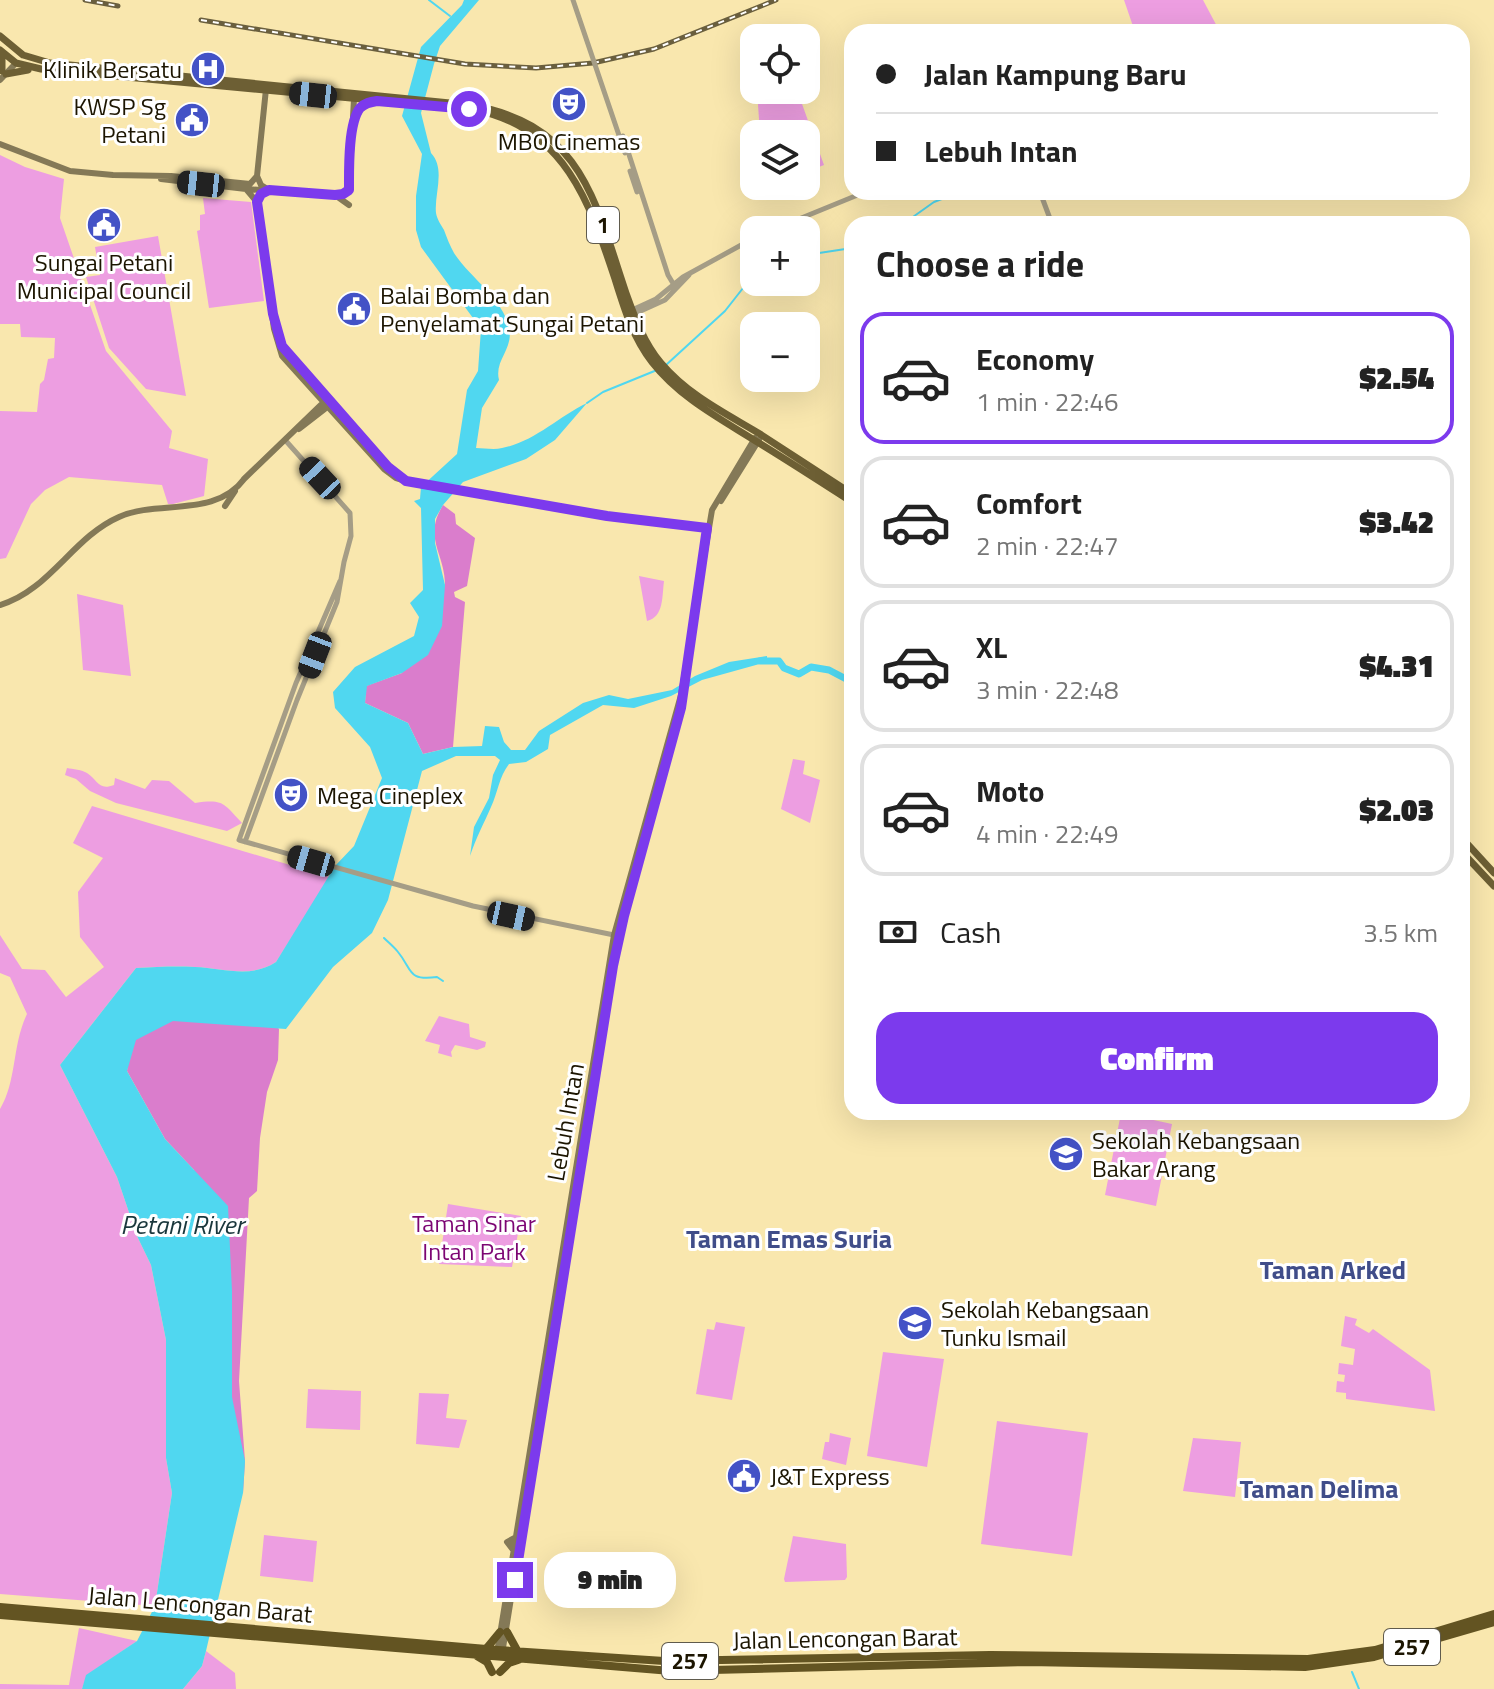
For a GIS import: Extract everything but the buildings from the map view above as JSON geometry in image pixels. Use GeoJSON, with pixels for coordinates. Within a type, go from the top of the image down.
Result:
{"type":"FeatureCollection","features":[{"type":"Feature","properties":{"kind":"highway","name":"Jalan Lencongan Barat"},"geometry":{"type":"LineString","coordinates":[[0,1607],[475,1655],[500,1653]]}},
{"type":"Feature","properties":{"kind":"highway","name":"Jalan Lencongan Barat"},"geometry":{"type":"LineString","coordinates":[[520,1655],[664,1661],[990,1655],[1308,1659],[1375,1650],[1494,1614]]}},
{"type":"Feature","properties":{"kind":"highway","name":"Jalan Lencongan Barat"},"geometry":{"type":"LineString","coordinates":[[0,1615],[120,1621]]}},
{"type":"Feature","properties":{"kind":"highway","name":"Jalan Lencongan Barat"},"geometry":{"type":"LineString","coordinates":[[257,1633],[485,1649],[671,1671],[1028,1662],[1305,1667],[1386,1654],[1494,1622]]}},
{"type":"Feature","properties":{"kind":"highway"},"geometry":{"type":"LineString","coordinates":[[475,1655],[496,1672],[520,1655],[503,1632],[485,1649]]}},
{"type":"Feature","properties":{"kind":"main road"},"geometry":{"type":"LineString","coordinates":[[0,39],[14,61]]}},
{"type":"Feature","properties":{"kind":"main road","name":"1"},"geometry":{"type":"LineString","coordinates":[[0,39],[23,55],[50,63],[354,99],[397,100]]}},
{"type":"Feature","properties":{"kind":"main road"},"geometry":{"type":"LineString","coordinates":[[0,50],[2,74]]}},
{"type":"Feature","properties":{"kind":"main road","name":"1"},"geometry":{"type":"LineString","coordinates":[[0,50],[14,61],[41,69],[325,90],[486,107],[519,119],[538,129],[577,167],[590,192],[633,312],[657,363]]}},
{"type":"Feature","properties":{"kind":"main road"},"geometry":{"type":"LineString","coordinates":[[14,61],[50,63]]}},
{"type":"Feature","properties":{"kind":"main road"},"geometry":{"type":"LineString","coordinates":[[2,74],[14,61]]}},
{"type":"Feature","properties":{"kind":"main road"},"geometry":{"type":"LineString","coordinates":[[2,74],[41,69]]}},
{"type":"Feature","properties":{"kind":"main road"},"geometry":{"type":"LineString","coordinates":[[251,187],[257,176],[266,87]]}},
{"type":"Feature","properties":{"kind":"main road"},"geometry":{"type":"LineString","coordinates":[[325,90],[351,95],[354,99],[349,205],[335,195]]}},
{"type":"Feature","properties":{"kind":"main road"},"geometry":{"type":"LineString","coordinates":[[353,122],[363,105],[377,101]]}},
{"type":"Feature","properties":{"kind":"main road","name":"1"},"geometry":{"type":"LineString","coordinates":[[442,104],[503,118],[528,131],[559,157],[588,205],[638,340],[657,363],[695,403],[844,489]]}},
{"type":"Feature","properties":{"kind":"main road"},"geometry":{"type":"LineString","coordinates":[[0,144],[70,171],[335,195],[349,190]]}},
{"type":"Feature","properties":{"kind":"main road"},"geometry":{"type":"LineString","coordinates":[[257,176],[261,185],[269,190]]}},
{"type":"Feature","properties":{"kind":"main road"},"geometry":{"type":"LineString","coordinates":[[251,187],[257,202],[275,337],[281,353],[384,469],[396,478],[420,485],[607,516],[707,528]]}},
{"type":"Feature","properties":{"kind":"main road"},"geometry":{"type":"LineString","coordinates":[[257,202],[261,194],[269,190]]}},
{"type":"Feature","properties":{"kind":"main road"},"geometry":{"type":"LineString","coordinates":[[617,286],[633,312],[638,340]]}},
{"type":"Feature","properties":{"kind":"main road"},"geometry":{"type":"LineString","coordinates":[[273,316],[282,346],[327,403]]}},
{"type":"Feature","properties":{"kind":"main road"},"geometry":{"type":"LineString","coordinates":[[293,359],[295,350]]}},
{"type":"Feature","properties":{"kind":"main road"},"geometry":{"type":"LineString","coordinates":[[0,605],[29,591],[100,528],[118,518],[143,510],[191,506],[225,496],[327,403]]}},
{"type":"Feature","properties":{"kind":"main road","name":"1"},"geometry":{"type":"LineString","coordinates":[[758,438],[844,497]]}},
{"type":"Feature","properties":{"kind":"main road","name":"Lebuh Intan"},"geometry":{"type":"LineString","coordinates":[[500,1653],[514,1551],[507,1542],[516,1537],[607,975],[678,722],[707,528],[714,505],[758,438]]}},
{"type":"Feature","properties":{"kind":"main road"},"geometry":{"type":"LineString","coordinates":[[191,506],[234,487]]}},
{"type":"Feature","properties":{"kind":"main road"},"geometry":{"type":"LineString","coordinates":[[225,506],[234,487]]}},
{"type":"Feature","properties":{"kind":"main road"},"geometry":{"type":"LineString","coordinates":[[215,496],[225,496]]}},
{"type":"Feature","properties":{"kind":"main road"},"geometry":{"type":"LineString","coordinates":[[1470,847],[1494,873]]}},
{"type":"Feature","properties":{"kind":"main road"},"geometry":{"type":"LineString","coordinates":[[1470,860],[1494,886]]}},
{"type":"Feature","properties":{"kind":"main road","name":"Lebuh Intan"},"geometry":{"type":"LineString","coordinates":[[503,1632],[616,936]]}},
{"type":"Feature","properties":{"kind":"main road"},"geometry":{"type":"LineString","coordinates":[[607,975],[613,966]]}},
{"type":"Feature","properties":{"kind":"street"},"geometry":{"type":"LineString","coordinates":[[573,0],[646,211]]}},
{"type":"Feature","properties":{"kind":"street"},"geometry":{"type":"LineString","coordinates":[[623,136],[646,211],[674,285]]}},
{"type":"Feature","properties":{"kind":"street"},"geometry":{"type":"LineString","coordinates":[[806,216],[845,200]]}},
{"type":"Feature","properties":{"kind":"street"},"geometry":{"type":"LineString","coordinates":[[633,312],[689,274],[740,246]]}},
{"type":"Feature","properties":{"kind":"street"},"geometry":{"type":"LineString","coordinates":[[633,312],[665,300],[689,274]]}},
{"type":"Feature","properties":{"kind":"street"},"geometry":{"type":"LineString","coordinates":[[286,441],[351,516],[351,540],[337,602],[242,841],[511,916],[616,936]]}},
{"type":"Feature","properties":{"kind":"green space"},"geometry":{"type":"Polygon","coordinates":[[[1124,0],[1203,0],[1216,24],[1132,24],[1124,0]]]}},
{"type":"Feature","properties":{"kind":"green space"},"geometry":{"type":"Polygon","coordinates":[[[758,104],[802,104],[808,120],[759,120],[758,104]]]}},
{"type":"Feature","properties":{"kind":"green space"},"geometry":{"type":"Polygon","coordinates":[[[0,155],[25,167],[64,179],[60,218],[106,351],[172,431],[169,448],[208,459],[204,496],[173,504],[168,504],[162,485],[69,477],[45,490],[31,504],[6,558],[0,559],[0,411],[37,412],[40,384],[44,380],[48,359],[54,358],[55,338],[21,337],[20,324],[0,324],[0,155]]]}},
{"type":"Feature","properties":{"kind":"green space"},"geometry":{"type":"Polygon","coordinates":[[[203,198],[251,202],[264,301],[209,308],[197,231],[200,230],[200,215],[205,214],[203,198]]]}},
{"type":"Feature","properties":{"kind":"green space"},"geometry":{"type":"Polygon","coordinates":[[[158,236],[186,396],[146,389],[109,348],[86,277],[100,275],[95,247],[158,236]]]}},
{"type":"Feature","properties":{"kind":"green space"},"geometry":{"type":"Polygon","coordinates":[[[639,576],[664,581],[659,611],[647,621],[639,576]]]}},
{"type":"Feature","properties":{"kind":"green space"},"geometry":{"type":"Polygon","coordinates":[[[77,594],[123,605],[131,676],[83,670],[77,594]]]}},
{"type":"Feature","properties":{"kind":"green space"},"geometry":{"type":"Polygon","coordinates":[[[793,759],[805,761],[803,774],[820,780],[810,823],[781,809],[793,759]]]}},
{"type":"Feature","properties":{"kind":"green space"},"geometry":{"type":"Polygon","coordinates":[[[67,768],[85,772],[105,787],[114,785],[115,778],[145,789],[152,780],[169,781],[195,803],[222,804],[242,823],[227,831],[116,803],[65,775],[67,768]]]}},
{"type":"Feature","properties":{"kind":"green space"},"geometry":{"type":"Polygon","coordinates":[[[92,806],[330,877],[276,962],[247,971],[188,967],[136,968],[60,1065],[117,1177],[137,1236],[151,1265],[166,1340],[166,1458],[172,1493],[155,1606],[0,1594],[0,1109],[9,1087],[27,1014],[10,977],[0,973],[0,935],[22,969],[45,970],[66,997],[104,967],[80,937],[78,892],[103,858],[73,843],[92,806]]]}},
{"type":"Feature","properties":{"kind":"green space"},"geometry":{"type":"Polygon","coordinates":[[[439,1016],[469,1024],[470,1037],[486,1042],[485,1047],[477,1050],[455,1045],[452,1057],[438,1053],[440,1045],[425,1041],[439,1016]]]}},
{"type":"Feature","properties":{"kind":"green space"},"geometry":{"type":"Polygon","coordinates":[[[1120,1120],[1153,1120],[1172,1124],[1156,1206],[1105,1195],[1120,1120]]]}},
{"type":"Feature","properties":{"kind":"green space","name":"Taman Sinar Intan Park"},"geometry":{"type":"Polygon","coordinates":[[[448,1204],[521,1216],[512,1267],[439,1264],[448,1204]]]}},
{"type":"Feature","properties":{"kind":"green space"},"geometry":{"type":"Polygon","coordinates":[[[1345,1316],[1357,1319],[1355,1325],[1369,1333],[1373,1329],[1430,1370],[1435,1411],[1346,1399],[1346,1393],[1336,1392],[1337,1381],[1344,1382],[1345,1375],[1338,1374],[1339,1363],[1353,1365],[1355,1349],[1341,1346],[1345,1316]]]}},
{"type":"Feature","properties":{"kind":"green space"},"geometry":{"type":"Polygon","coordinates":[[[716,1322],[745,1327],[732,1400],[696,1394],[707,1329],[714,1330],[716,1322]]]}},
{"type":"Feature","properties":{"kind":"green space"},"geometry":{"type":"Polygon","coordinates":[[[883,1352],[944,1359],[927,1467],[867,1456],[883,1352]]]}},
{"type":"Feature","properties":{"kind":"green space"},"geometry":{"type":"Polygon","coordinates":[[[308,1389],[361,1391],[360,1430],[306,1428],[308,1389]]]}},
{"type":"Feature","properties":{"kind":"green space"},"geometry":{"type":"Polygon","coordinates":[[[419,1393],[449,1394],[446,1418],[467,1420],[459,1448],[416,1444],[419,1393]]]}},
{"type":"Feature","properties":{"kind":"green space"},"geometry":{"type":"Polygon","coordinates":[[[997,1421],[1088,1433],[1072,1556],[981,1544],[997,1421]]]}},
{"type":"Feature","properties":{"kind":"green space"},"geometry":{"type":"Polygon","coordinates":[[[830,1433],[851,1438],[846,1465],[822,1459],[830,1433]]]}},
{"type":"Feature","properties":{"kind":"green space"},"geometry":{"type":"Polygon","coordinates":[[[1193,1438],[1241,1442],[1235,1497],[1183,1491],[1193,1438]]]}},
{"type":"Feature","properties":{"kind":"green space"},"geometry":{"type":"Polygon","coordinates":[[[264,1535],[317,1541],[313,1582],[260,1576],[264,1535]]]}},
{"type":"Feature","properties":{"kind":"green space"},"geometry":{"type":"Polygon","coordinates":[[[793,1536],[846,1544],[845,1580],[785,1582],[793,1536]]]}},
{"type":"Feature","properties":{"kind":"green space"},"geometry":{"type":"Polygon","coordinates":[[[79,1628],[137,1641],[87,1675],[82,1689],[0,1689],[0,1684],[69,1685],[79,1628]]]}},
{"type":"Feature","properties":{"kind":"green space"},"geometry":{"type":"Polygon","coordinates":[[[206,1651],[235,1673],[236,1689],[183,1689],[202,1666],[206,1651]]]}},
{"type":"Feature","properties":{"kind":"shaded area"},"geometry":{"type":"Polygon","coordinates":[[[443,505],[455,514],[456,524],[475,538],[467,586],[454,592],[455,597],[465,602],[453,747],[423,754],[408,723],[365,703],[366,686],[402,673],[439,599],[445,583],[435,527],[443,505]]]}},
{"type":"Feature","properties":{"kind":"shaded area"},"geometry":{"type":"Polygon","coordinates":[[[173,1013],[267,1015],[279,1029],[278,1060],[267,1092],[260,1138],[257,1191],[249,1198],[239,1381],[245,1461],[243,1493],[194,1170],[165,1139],[127,1071],[131,1034],[173,1013]]]}},
{"type":"Feature","properties":{"kind":"water","name":"Petani River"},"geometry":{"type":"Polygon","coordinates":[[[464,0],[479,0],[440,46],[421,113],[431,153],[438,166],[437,217],[454,253],[500,307],[509,328],[509,342],[499,366],[499,380],[482,408],[476,448],[496,449],[514,445],[587,403],[555,440],[526,459],[463,482],[443,505],[435,519],[435,543],[445,585],[442,626],[428,655],[402,673],[367,686],[365,703],[408,723],[423,754],[453,747],[482,746],[485,726],[499,727],[504,742],[511,750],[525,750],[539,731],[583,703],[609,695],[628,699],[672,690],[695,676],[729,662],[767,656],[767,662],[702,680],[671,696],[634,708],[603,705],[550,735],[548,749],[526,762],[509,764],[470,856],[474,827],[489,798],[493,775],[500,760],[495,756],[456,756],[422,771],[388,900],[372,933],[333,967],[286,1029],[173,1021],[136,1040],[127,1071],[165,1139],[228,1206],[232,1397],[245,1461],[243,1493],[202,1666],[183,1689],[82,1689],[86,1675],[137,1641],[155,1606],[172,1493],[166,1458],[166,1340],[151,1265],[137,1236],[117,1177],[60,1065],[136,968],[188,967],[247,971],[276,962],[335,866],[354,846],[382,778],[370,747],[335,708],[333,692],[355,667],[414,636],[419,617],[410,603],[423,590],[421,508],[414,501],[420,499],[421,487],[457,454],[467,390],[478,371],[481,329],[421,247],[416,230],[416,196],[422,154],[402,116],[421,47],[464,0]]]}},
{"type":"Feature","properties":{"kind":"waterway"},"geometry":{"type":"LineString","coordinates":[[429,0],[450,16]]}},
{"type":"Feature","properties":{"kind":"waterway"},"geometry":{"type":"LineString","coordinates":[[914,216],[939,200]]}},
{"type":"Feature","properties":{"kind":"waterway"},"geometry":{"type":"LineString","coordinates":[[820,253],[844,249]]}},
{"type":"Feature","properties":{"kind":"waterway"},"geometry":{"type":"LineString","coordinates":[[666,365],[725,311],[740,292]]}},
{"type":"Feature","properties":{"kind":"waterway"},"geometry":{"type":"LineString","coordinates":[[587,403],[603,392],[657,370]]}},
{"type":"Feature","properties":{"kind":"waterway"},"geometry":{"type":"LineString","coordinates":[[760,661],[779,661],[784,668],[799,674],[811,667],[829,670],[844,678]]}},
{"type":"Feature","properties":{"kind":"waterway"},"geometry":{"type":"LineString","coordinates":[[384,938],[415,976],[437,977],[443,981]]}},
{"type":"Feature","properties":{"kind":"waterway"},"geometry":{"type":"LineString","coordinates":[[1352,1672],[1359,1689]]}},
{"type":"Feature","properties":{"kind":"railway"},"geometry":{"type":"LineString","coordinates":[[85,0],[118,6]]}},
{"type":"Feature","properties":{"kind":"railway"},"geometry":{"type":"LineString","coordinates":[[201,20],[465,64],[536,68],[593,63],[654,49],[776,0]]}},
{"type":"Feature","properties":{"kind":"place","name":"Klinik Bersatu"},"geometry":{"type":"Point","coordinates":[208,69]}},
{"type":"Feature","properties":{"kind":"place","name":"MBO Cinemas"},"geometry":{"type":"Point","coordinates":[569,104]}},
{"type":"Feature","properties":{"kind":"place","name":"KWSP Sg Petani"},"geometry":{"type":"Point","coordinates":[192,120]}},
{"type":"Feature","properties":{"kind":"place","name":"Sungai Petani Municipal Council"},"geometry":{"type":"Point","coordinates":[104,225]}},
{"type":"Feature","properties":{"kind":"place","name":"Balai Bomba dan Penyelamat Sungai Petani"},"geometry":{"type":"Point","coordinates":[354,309]}},
{"type":"Feature","properties":{"kind":"place","name":"Mega Cineplex"},"geometry":{"type":"Point","coordinates":[291,795]}},
{"type":"Feature","properties":{"kind":"place","name":"Sekolah Kebangsaan Bakar Arang"},"geometry":{"type":"Point","coordinates":[1066,1154]}},
{"type":"Feature","properties":{"kind":"place","name":"Sekolah Kebangsaan Tunku Ismail"},"geometry":{"type":"Point","coordinates":[915,1323]}},
{"type":"Feature","properties":{"kind":"place","name":"J&T Express"},"geometry":{"type":"Point","coordinates":[744,1476]}},
{"type":"Feature","properties":{"kind":"district","name":"Taman Emas Suria"},"geometry":{"type":"Point","coordinates":[789,1238]}},
{"type":"Feature","properties":{"kind":"district","name":"Taman Arked"},"geometry":{"type":"Point","coordinates":[1333,1269]}},
{"type":"Feature","properties":{"kind":"district","name":"Taman Delima"},"geometry":{"type":"Point","coordinates":[1319,1488]}},
{"type":"Feature","properties":{"kind":"route"},"geometry":{"type":"LineString","coordinates":[[469,109],[377,101],[367,103],[361,107],[353,122],[349,190],[335,195],[269,190],[261,194],[257,202],[273,316],[282,346],[388,467],[406,481],[607,516],[707,528],[681,708],[613,966],[515,1580]]}}]}
